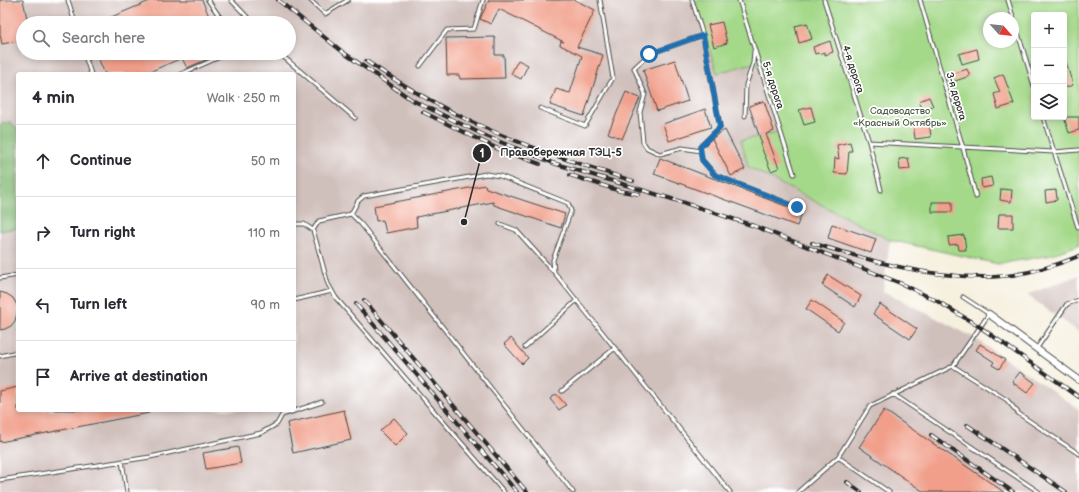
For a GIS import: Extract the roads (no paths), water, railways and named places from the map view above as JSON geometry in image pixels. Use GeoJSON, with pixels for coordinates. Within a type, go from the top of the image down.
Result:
{"type":"FeatureCollection","features":[{"type":"Feature","properties":{"kind":"street"},"geometry":{"type":"LineString","coordinates":[[989,314],[1079,380]]}},
{"type":"Feature","properties":{"kind":"lane"},"geometry":{"type":"LineString","coordinates":[[68,0],[73,16]]}},
{"type":"Feature","properties":{"kind":"lane"},"geometry":{"type":"LineString","coordinates":[[208,0],[219,16]]}},
{"type":"Feature","properties":{"kind":"lane"},"geometry":{"type":"LineString","coordinates":[[231,0],[246,16]]}},
{"type":"Feature","properties":{"kind":"lane"},"geometry":{"type":"LineString","coordinates":[[310,0],[325,14],[348,0]]}},
{"type":"Feature","properties":{"kind":"lane"},"geometry":{"type":"LineString","coordinates":[[420,66],[447,30],[474,29],[483,0]]}},
{"type":"Feature","properties":{"kind":"lane"},"geometry":{"type":"LineString","coordinates":[[540,108],[585,126],[613,78],[600,0]]}},
{"type":"Feature","properties":{"kind":"lane"},"geometry":{"type":"LineString","coordinates":[[692,0],[703,35],[720,127],[700,147],[702,160],[715,175],[797,207]]}},
{"type":"Feature","properties":{"kind":"lane","name":"5-я дорога"},"geometry":{"type":"LineString","coordinates":[[739,0],[794,174]]}},
{"type":"Feature","properties":{"kind":"lane","name":"4-я дорога"},"geometry":{"type":"LineString","coordinates":[[824,0],[869,142],[881,190]]}},
{"type":"Feature","properties":{"kind":"lane","name":"3-я дорога"},"geometry":{"type":"LineString","coordinates":[[920,0],[976,198]]}},
{"type":"Feature","properties":{"kind":"lane"},"geometry":{"type":"LineString","coordinates":[[1008,0],[1033,84]]}},
{"type":"Feature","properties":{"kind":"lane"},"geometry":{"type":"LineString","coordinates":[[701,151],[682,148],[660,154],[647,148],[643,142],[640,112],[645,94],[634,68],[649,54],[703,35]]}},
{"type":"Feature","properties":{"kind":"lane"},"geometry":{"type":"LineString","coordinates":[[745,116],[746,85],[753,63],[754,49]]}},
{"type":"Feature","properties":{"kind":"lane"},"geometry":{"type":"LineString","coordinates":[[86,60],[90,72]]}},
{"type":"Feature","properties":{"kind":"lane"},"geometry":{"type":"LineString","coordinates":[[186,72],[213,60]]}},
{"type":"Feature","properties":{"kind":"lane"},"geometry":{"type":"LineString","coordinates":[[287,60],[355,118]]}},
{"type":"Feature","properties":{"kind":"lane"},"geometry":{"type":"LineString","coordinates":[[1045,120],[1078,226]]}},
{"type":"Feature","properties":{"kind":"lane"},"geometry":{"type":"LineString","coordinates":[[869,142],[1054,152],[1079,150]]}},
{"type":"Feature","properties":{"kind":"lane"},"geometry":{"type":"LineString","coordinates":[[352,214],[358,201],[364,196],[486,174],[500,176],[568,203],[571,211],[553,260],[554,272]]}},
{"type":"Feature","properties":{"kind":"lane"},"geometry":{"type":"LineString","coordinates":[[313,230],[319,221],[352,214]]}},
{"type":"Feature","properties":{"kind":"lane"},"geometry":{"type":"LineString","coordinates":[[352,214],[573,492]]}},
{"type":"Feature","properties":{"kind":"lane"},"geometry":{"type":"LineString","coordinates":[[296,224],[304,224],[313,230],[328,284],[336,298],[504,492]]}},
{"type":"Feature","properties":{"kind":"lane"},"geometry":{"type":"LineString","coordinates":[[500,224],[516,230],[554,272],[730,492]]}},
{"type":"Feature","properties":{"kind":"lane"},"geometry":{"type":"LineString","coordinates":[[0,278],[16,275]]}},
{"type":"Feature","properties":{"kind":"lane"},"geometry":{"type":"LineString","coordinates":[[296,300],[332,291]]}},
{"type":"Feature","properties":{"kind":"lane"},"geometry":{"type":"LineString","coordinates":[[798,492],[838,457],[870,406],[953,366],[989,314],[963,297]]}},
{"type":"Feature","properties":{"kind":"lane"},"geometry":{"type":"LineString","coordinates":[[525,347],[577,300]]}},
{"type":"Feature","properties":{"kind":"lane"},"geometry":{"type":"LineString","coordinates":[[1037,348],[1067,304],[1079,300]]}},
{"type":"Feature","properties":{"kind":"lane"},"geometry":{"type":"LineString","coordinates":[[562,391],[615,348]]}},
{"type":"Feature","properties":{"kind":"lane"},"geometry":{"type":"LineString","coordinates":[[0,356],[16,352]]}},
{"type":"Feature","properties":{"kind":"lane"},"geometry":{"type":"LineString","coordinates":[[953,366],[1007,400],[1019,414],[1079,454]]}},
{"type":"Feature","properties":{"kind":"lane"},"geometry":{"type":"LineString","coordinates":[[893,394],[1039,492]]}},
{"type":"Feature","properties":{"kind":"lane"},"geometry":{"type":"LineString","coordinates":[[296,410],[322,402]]}},
{"type":"Feature","properties":{"kind":"lane"},"geometry":{"type":"LineString","coordinates":[[0,480],[150,457],[261,433],[277,424],[282,415],[291,412]]}},
{"type":"Feature","properties":{"kind":"lane"},"geometry":{"type":"LineString","coordinates":[[838,457],[889,492]]}},
{"type":"Feature","properties":{"kind":"lane"},"geometry":{"type":"LineString","coordinates":[[122,461],[127,492]]}},
{"type":"Feature","properties":{"kind":"railway"},"geometry":{"type":"LineString","coordinates":[[278,0],[344,53],[412,100],[488,137],[553,163],[685,203],[754,226],[900,283],[937,301],[980,327],[1079,397]]}},
{"type":"Feature","properties":{"kind":"railway"},"geometry":{"type":"LineString","coordinates":[[366,61],[423,97],[483,127],[539,150],[633,181]]}},
{"type":"Feature","properties":{"kind":"railway"},"geometry":{"type":"LineString","coordinates":[[423,112],[496,148],[540,164]]}},
{"type":"Feature","properties":{"kind":"railway"},"geometry":{"type":"LineString","coordinates":[[570,175],[620,191],[639,194]]}},
{"type":"Feature","properties":{"kind":"railway"},"geometry":{"type":"LineString","coordinates":[[812,243],[875,261],[918,271],[962,276],[996,277],[1021,274],[1045,268],[1079,256]]}},
{"type":"Feature","properties":{"kind":"railway"},"geometry":{"type":"LineString","coordinates":[[364,300],[527,492]]}},
{"type":"Feature","properties":{"kind":"railway"},"geometry":{"type":"LineString","coordinates":[[356,304],[517,492]]}},
{"type":"Feature","properties":{"kind":"railway"},"geometry":{"type":"LineString","coordinates":[[967,425],[1066,492]]}},
{"type":"Feature","properties":{"kind":"railway"},"geometry":{"type":"LineString","coordinates":[[931,435],[1013,492]]}},
{"type":"Feature","properties":{"kind":"railway"},"geometry":{"type":"LineString","coordinates":[[847,482],[861,492]]}},
{"type":"Feature","properties":{"kind":"place","name":"Правобережная ТЭЦ-5"},"geometry":{"type":"Point","coordinates":[464,222]}},
{"type":"Feature","properties":{"kind":"park label","name":"Садоводство «Красный Октябрь»"},"geometry":{"type":"Point","coordinates":[900,116]}}]}
